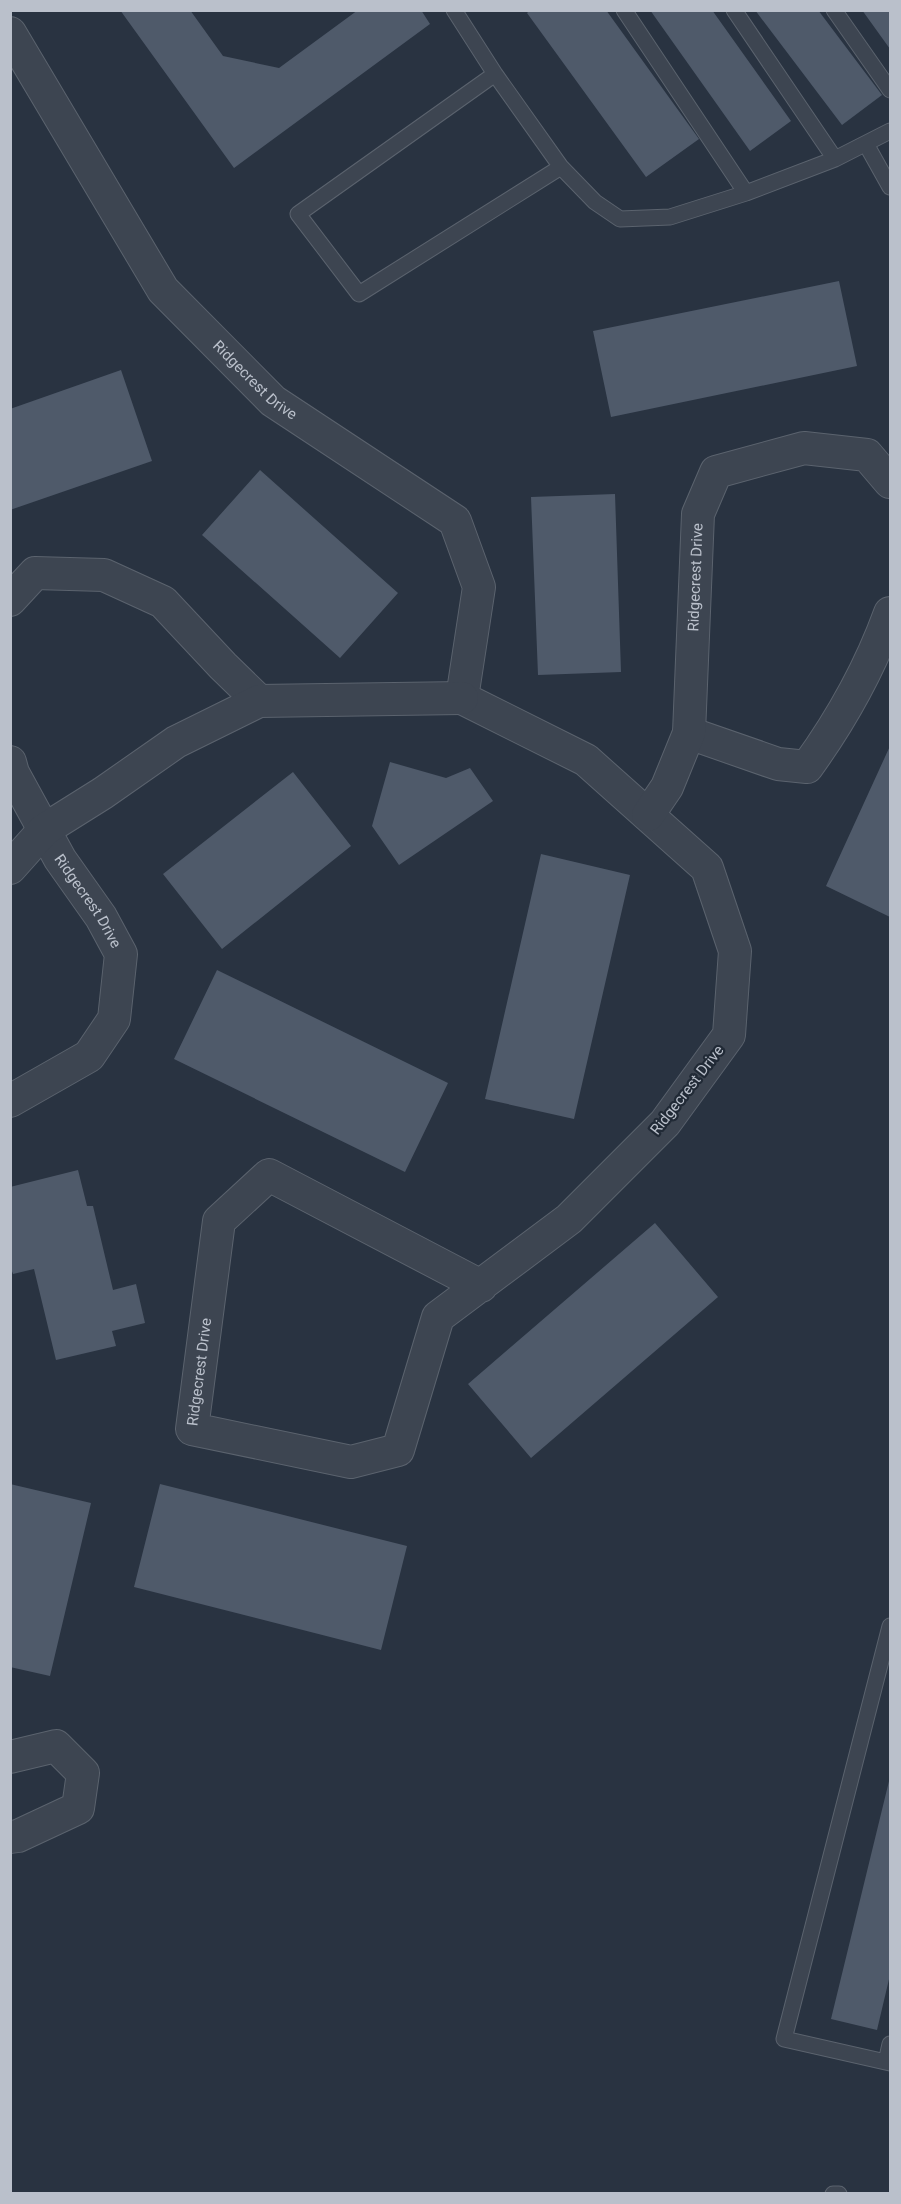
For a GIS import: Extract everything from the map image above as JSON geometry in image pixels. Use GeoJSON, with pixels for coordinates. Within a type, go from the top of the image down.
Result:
{"type":"FeatureCollection","features":[{"type":"Feature","properties":{"kind":"street","name":"Ridgecrest Drive"},"geometry":{"type":"LineString","coordinates":[[10,33],[163,290],[273,401],[454,521],[479,587],[462,698]]}},
{"type":"Feature","properties":{"kind":"street","name":"Ridgecrest Drive"},"geometry":{"type":"LineString","coordinates":[[648,815],[667,787],[689,733],[698,514],[716,472],[804,448],[867,455],[891,482]]}},
{"type":"Feature","properties":{"kind":"street"},"geometry":{"type":"LineString","coordinates":[[11,599],[35,573],[104,575],[163,602],[223,666],[259,700]]}},
{"type":"Feature","properties":{"kind":"street"},"geometry":{"type":"LineString","coordinates":[[689,733],[778,764],[807,767],[829,737],[878,645],[891,614]]}},
{"type":"Feature","properties":{"kind":"street","name":"Ridgecrest Drive"},"geometry":{"type":"LineString","coordinates":[[10,868],[44,830],[103,793],[176,742],[259,700],[462,698],[586,760],[648,815],[707,868],[735,951],[729,1035],[664,1123],[568,1219],[481,1286],[438,1317],[398,1450],[351,1462],[192,1429],[219,1221],[269,1175],[481,1286]]}},
{"type":"Feature","properties":{"kind":"street","name":"Ridgecrest Drive"},"geometry":{"type":"LineString","coordinates":[[10,762],[13,773],[60,859],[101,917],[121,954],[114,1019],[89,1056],[10,1101]]}},
{"type":"Feature","properties":{"kind":"street"},"geometry":{"type":"LineString","coordinates":[[10,1757],[56,1746],[83,1773],[78,1809],[18,1836],[10,1837]]}},
{"type":"Feature","properties":{"kind":"lane"},"geometry":{"type":"LineString","coordinates":[[624,10],[746,193]]}},
{"type":"Feature","properties":{"kind":"lane"},"geometry":{"type":"LineString","coordinates":[[734,10],[835,159]]}},
{"type":"Feature","properties":{"kind":"lane"},"geometry":{"type":"LineString","coordinates":[[834,10],[891,90]]}},
{"type":"Feature","properties":{"kind":"lane"},"geometry":{"type":"LineString","coordinates":[[460,12],[495,74],[561,167],[595,202],[620,219],[670,217],[746,193],[835,159],[891,131]]}},
{"type":"Feature","properties":{"kind":"lane"},"geometry":{"type":"LineString","coordinates":[[495,74],[298,214],[359,294],[561,167]]}},
{"type":"Feature","properties":{"kind":"lane"},"geometry":{"type":"LineString","coordinates":[[866,144],[891,187]]}},
{"type":"Feature","properties":{"kind":"lane"},"geometry":{"type":"LineString","coordinates":[[891,1626],[784,2039],[888,2063],[891,2044]]}},
{"type":"Feature","properties":{"kind":"lane"},"geometry":{"type":"LineString","coordinates":[[833,2193],[839,2193]]}},
{"type":"Feature","properties":{"kind":"building"},"geometry":{"type":"Polygon","coordinates":[[[120,10],[190,10],[223,56],[279,68],[358,10],[421,10],[430,24],[234,168],[120,10]]]}},
{"type":"Feature","properties":{"kind":"building"},"geometry":{"type":"Polygon","coordinates":[[[530,10],[606,10],[699,139],[646,177],[527,13],[530,10]]]}},
{"type":"Feature","properties":{"kind":"building"},"geometry":{"type":"Polygon","coordinates":[[[650,10],[712,10],[791,121],[750,151],[650,10]]]}},
{"type":"Feature","properties":{"kind":"building"},"geometry":{"type":"Polygon","coordinates":[[[755,10],[818,10],[882,95],[842,125],[755,10]]]}},
{"type":"Feature","properties":{"kind":"building"},"geometry":{"type":"Polygon","coordinates":[[[862,10],[890,10],[890,49],[862,10]]]}},
{"type":"Feature","properties":{"kind":"building"},"geometry":{"type":"Polygon","coordinates":[[[839,281],[857,366],[611,417],[593,331],[839,281]]]}},
{"type":"Feature","properties":{"kind":"building"},"geometry":{"type":"Polygon","coordinates":[[[121,370],[152,461],[10,510],[10,409],[121,370]]]}},
{"type":"Feature","properties":{"kind":"building"},"geometry":{"type":"Polygon","coordinates":[[[260,470],[398,593],[340,658],[202,535],[260,470]]]}},
{"type":"Feature","properties":{"kind":"building"},"geometry":{"type":"Polygon","coordinates":[[[615,494],[621,672],[538,675],[531,497],[615,494]]]}},
{"type":"Feature","properties":{"kind":"building"},"geometry":{"type":"Polygon","coordinates":[[[890,746],[890,917],[826,886],[890,746]]]}},
{"type":"Feature","properties":{"kind":"building"},"geometry":{"type":"Polygon","coordinates":[[[390,762],[446,778],[470,768],[493,801],[399,865],[372,826],[390,762]]]}},
{"type":"Feature","properties":{"kind":"building"},"geometry":{"type":"Polygon","coordinates":[[[293,772],[351,846],[222,949],[163,874],[293,772]]]}},
{"type":"Feature","properties":{"kind":"building"},"geometry":{"type":"Polygon","coordinates":[[[541,854],[630,875],[574,1119],[485,1099],[541,854]]]}},
{"type":"Feature","properties":{"kind":"building"},"geometry":{"type":"Polygon","coordinates":[[[217,970],[448,1083],[405,1172],[174,1059],[217,970]]]}},
{"type":"Feature","properties":{"kind":"building"},"geometry":{"type":"Polygon","coordinates":[[[78,1170],[87,1206],[93,1206],[113,1290],[136,1284],[145,1323],[112,1331],[116,1346],[56,1360],[34,1269],[13,1274],[10,1266],[10,1187],[78,1170]]]}},
{"type":"Feature","properties":{"kind":"building"},"geometry":{"type":"Polygon","coordinates":[[[655,1223],[718,1297],[531,1458],[468,1384],[655,1223]]]}},
{"type":"Feature","properties":{"kind":"building"},"geometry":{"type":"Polygon","coordinates":[[[10,1484],[91,1503],[50,1676],[10,1667],[10,1484]]]}},
{"type":"Feature","properties":{"kind":"building"},"geometry":{"type":"Polygon","coordinates":[[[160,1484],[407,1546],[381,1650],[134,1587],[160,1484]]]}},
{"type":"Feature","properties":{"kind":"building"},"geometry":{"type":"Polygon","coordinates":[[[890,1777],[890,1975],[877,2030],[831,2019],[890,1777]]]}}]}
